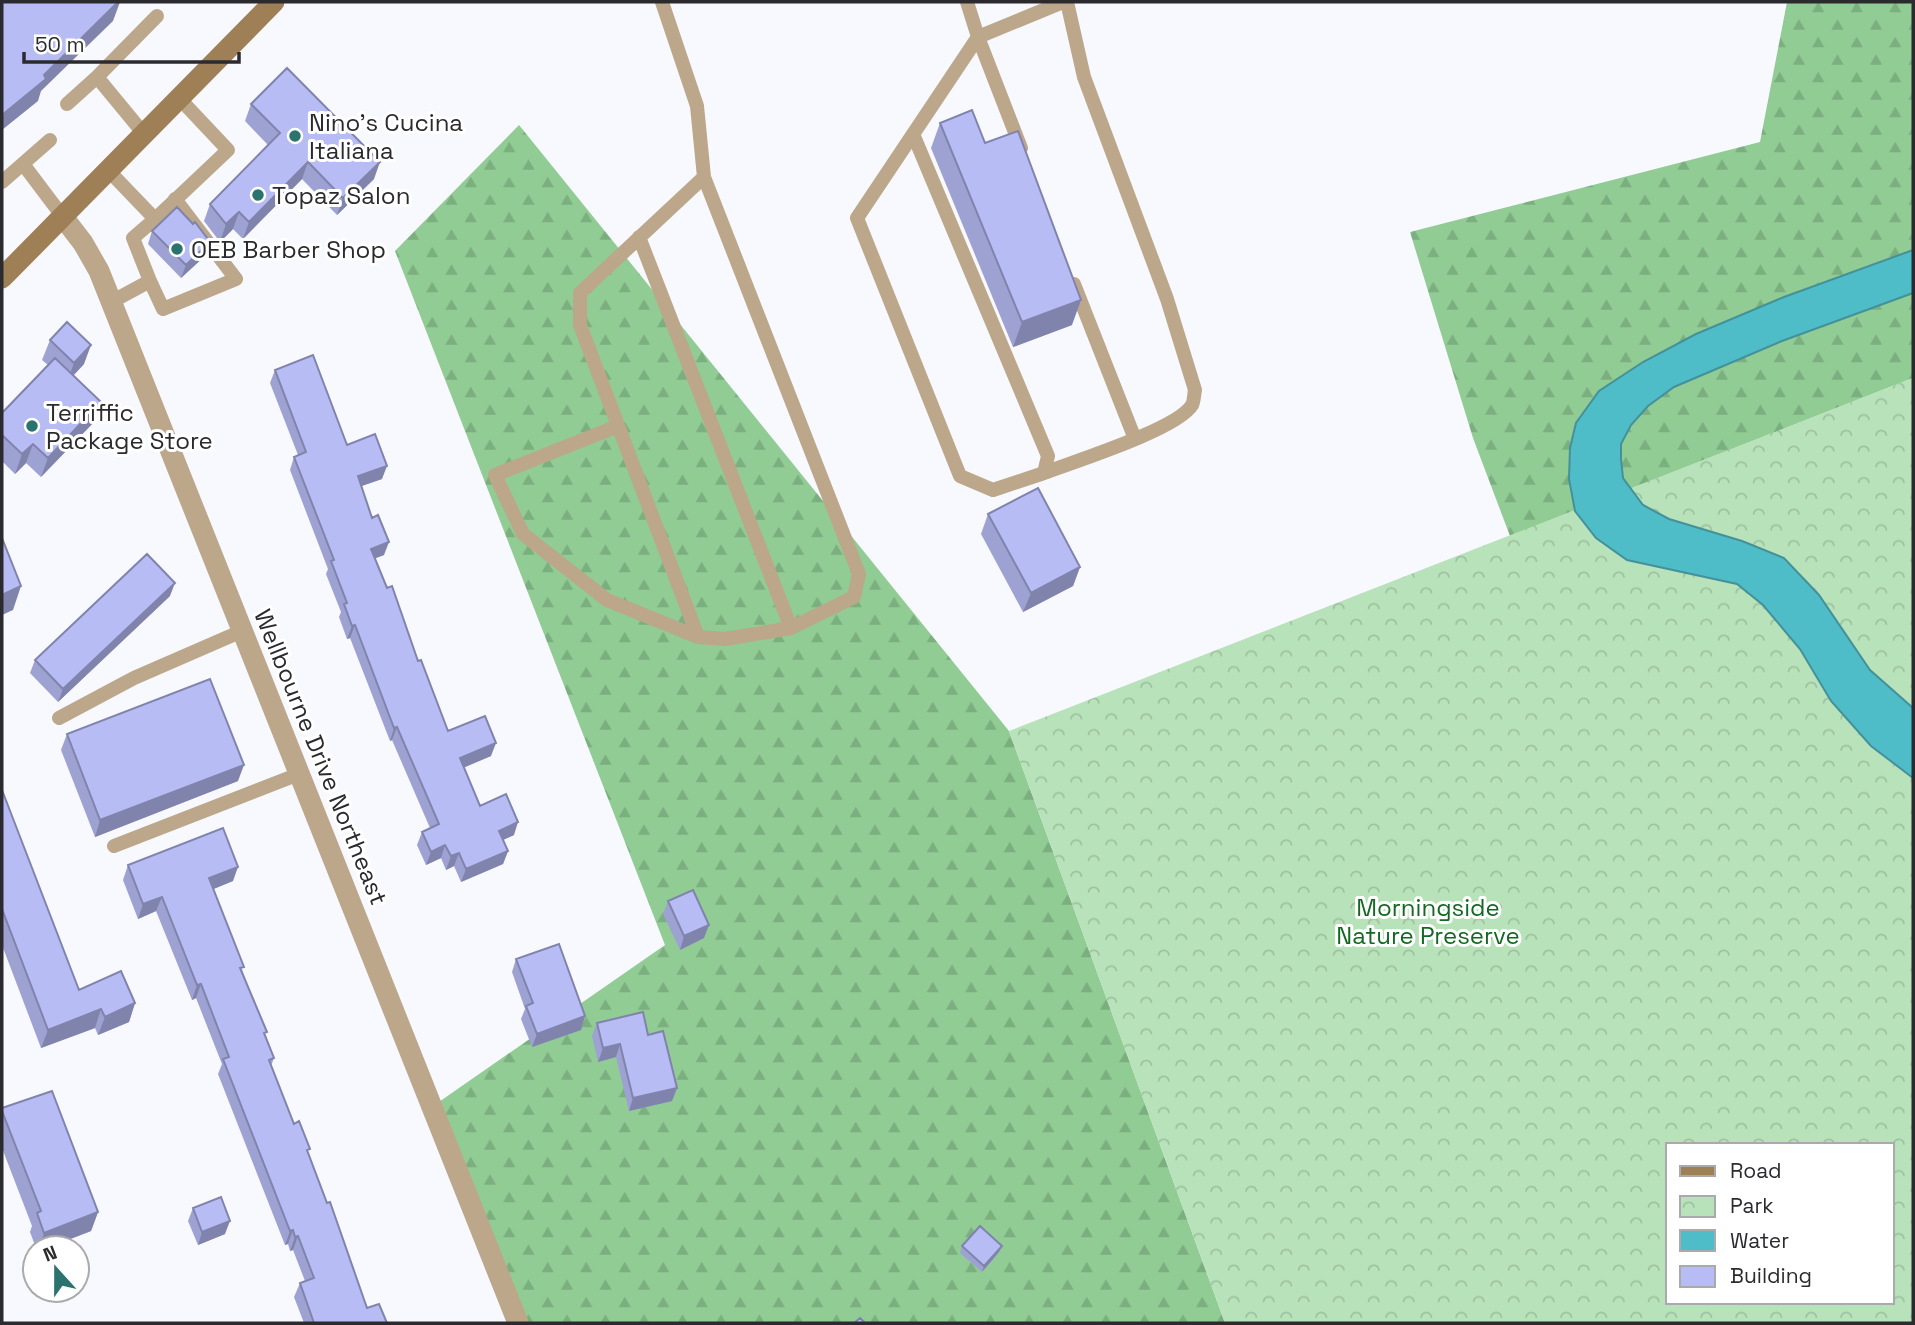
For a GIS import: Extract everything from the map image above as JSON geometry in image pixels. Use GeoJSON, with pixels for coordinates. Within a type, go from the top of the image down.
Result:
{"type":"FeatureCollection","features":[{"type":"Feature","properties":{"kind":"main road"},"geometry":{"type":"LineString","coordinates":[[2,278],[274,2]]}},
{"type":"Feature","properties":{"kind":"street","name":"Wellbourne Drive Northeast"},"geometry":{"type":"LineString","coordinates":[[63,217],[83,243],[99,271],[518,1323]]}},
{"type":"Feature","properties":{"kind":"lane"},"geometry":{"type":"LineString","coordinates":[[618,426],[495,475],[523,534],[607,600],[698,637],[725,639],[791,628],[854,597],[859,574],[704,177],[697,106],[662,2]]}},
{"type":"Feature","properties":{"kind":"lane"},"geometry":{"type":"LineString","coordinates":[[967,2],[1026,159]]}},
{"type":"Feature","properties":{"kind":"lane"},"geometry":{"type":"LineString","coordinates":[[1065,2],[1084,77],[1167,299],[1195,390],[1192,405],[1179,417],[1135,439],[993,490],[960,476],[857,218],[978,37],[1065,2]]}},
{"type":"Feature","properties":{"kind":"lane"},"geometry":{"type":"LineString","coordinates":[[67,104],[157,16]]}},
{"type":"Feature","properties":{"kind":"lane"},"geometry":{"type":"LineString","coordinates":[[97,77],[145,134]]}},
{"type":"Feature","properties":{"kind":"lane"},"geometry":{"type":"LineString","coordinates":[[175,199],[236,279],[163,309],[133,238],[155,219],[175,199],[228,150],[179,98]]}},
{"type":"Feature","properties":{"kind":"lane"},"geometry":{"type":"LineString","coordinates":[[913,134],[1048,456],[1044,473]]}},
{"type":"Feature","properties":{"kind":"lane"},"geometry":{"type":"LineString","coordinates":[[2,182],[50,140]]}},
{"type":"Feature","properties":{"kind":"lane"},"geometry":{"type":"LineString","coordinates":[[23,164],[63,217]]}},
{"type":"Feature","properties":{"kind":"lane"},"geometry":{"type":"LineString","coordinates":[[108,170],[155,219]]}},
{"type":"Feature","properties":{"kind":"lane"},"geometry":{"type":"LineString","coordinates":[[698,637],[580,325],[580,293],[704,177]]}},
{"type":"Feature","properties":{"kind":"lane"},"geometry":{"type":"LineString","coordinates":[[639,237],[791,628]]}},
{"type":"Feature","properties":{"kind":"lane"},"geometry":{"type":"LineString","coordinates":[[1070,274],[1135,439]]}},
{"type":"Feature","properties":{"kind":"lane"},"geometry":{"type":"LineString","coordinates":[[111,303],[150,281]]}},
{"type":"Feature","properties":{"kind":"lane"},"geometry":{"type":"LineString","coordinates":[[59,718],[134,678],[242,631]]}},
{"type":"Feature","properties":{"kind":"lane"},"geometry":{"type":"LineString","coordinates":[[114,846],[299,774]]}},
{"type":"Feature","properties":{"kind":"green space"},"geometry":{"type":"Polygon","coordinates":[[[1787,2],[1913,2],[1913,378],[1510,536],[1473,438],[1410,232],[1760,142],[1787,2]]]}},
{"type":"Feature","properties":{"kind":"green space"},"geometry":{"type":"Polygon","coordinates":[[[519,125],[1009,731],[1225,1323],[522,1323],[436,1104],[665,945],[395,251],[519,125]]]}},
{"type":"Feature","properties":{"kind":"green space","name":"Morningside Nature Preserve"},"geometry":{"type":"Polygon","coordinates":[[[1913,378],[1913,1323],[1225,1323],[1009,731],[1913,378]]]}},
{"type":"Feature","properties":{"kind":"water"},"geometry":{"type":"Polygon","coordinates":[[[1913,250],[1913,293],[1782,341],[1674,387],[1648,406],[1631,425],[1621,444],[1621,459],[1623,478],[1643,505],[1669,519],[1742,541],[1784,558],[1819,595],[1870,670],[1913,708],[1913,778],[1871,746],[1831,701],[1800,649],[1763,605],[1737,584],[1627,560],[1596,538],[1575,511],[1569,479],[1570,448],[1576,423],[1599,391],[1643,362],[1696,334],[1784,297],[1913,250]]]}},
{"type":"Feature","properties":{"kind":"building"},"geometry":{"type":"Polygon","coordinates":[[[2,2],[118,2],[44,75],[46,79],[2,115],[2,2]]]}},
{"type":"Feature","properties":{"kind":"building"},"geometry":{"type":"Polygon","coordinates":[[[287,68],[380,162],[343,198],[308,162],[249,222],[239,212],[226,224],[210,204],[280,133],[251,104],[287,68]]]}},
{"type":"Feature","properties":{"kind":"building"},"geometry":{"type":"Polygon","coordinates":[[[972,110],[985,143],[1018,131],[1081,300],[1022,322],[940,123],[972,110]]]}},
{"type":"Feature","properties":{"kind":"building"},"geometry":{"type":"Polygon","coordinates":[[[177,207],[193,224],[195,222],[210,242],[186,265],[152,231],[177,207]]]}},
{"type":"Feature","properties":{"kind":"building"},"geometry":{"type":"Polygon","coordinates":[[[67,322],[91,345],[74,363],[50,340],[67,322]]]}},
{"type":"Feature","properties":{"kind":"building"},"geometry":{"type":"Polygon","coordinates":[[[313,355],[347,445],[375,434],[387,466],[358,476],[372,518],[378,515],[389,542],[371,549],[387,588],[392,586],[418,661],[421,660],[448,731],[485,716],[496,743],[460,758],[480,806],[506,794],[518,822],[499,831],[508,851],[466,869],[459,853],[451,856],[445,845],[431,852],[422,832],[439,824],[397,727],[394,728],[355,625],[352,626],[344,604],[347,603],[331,561],[334,560],[294,457],[306,452],[275,370],[313,355]]]}},
{"type":"Feature","properties":{"kind":"building"},"geometry":{"type":"Polygon","coordinates":[[[55,358],[101,402],[48,458],[33,444],[22,454],[2,435],[2,413],[55,358]]]}},
{"type":"Feature","properties":{"kind":"building"},"geometry":{"type":"Polygon","coordinates":[[[1038,488],[1080,567],[1031,593],[988,514],[1038,488]]]}},
{"type":"Feature","properties":{"kind":"building"},"geometry":{"type":"Polygon","coordinates":[[[2,538],[21,586],[2,595],[2,538]]]}},
{"type":"Feature","properties":{"kind":"building"},"geometry":{"type":"Polygon","coordinates":[[[147,554],[175,583],[63,689],[35,660],[147,554]]]}},
{"type":"Feature","properties":{"kind":"building"},"geometry":{"type":"Polygon","coordinates":[[[210,679],[244,765],[100,820],[67,734],[210,679]]]}},
{"type":"Feature","properties":{"kind":"building"},"geometry":{"type":"Polygon","coordinates":[[[2,790],[79,990],[121,971],[135,1003],[105,1017],[101,1009],[48,1030],[2,909],[2,790]]]}},
{"type":"Feature","properties":{"kind":"building"},"geometry":{"type":"Polygon","coordinates":[[[223,828],[238,867],[209,878],[244,967],[240,968],[267,1032],[264,1033],[274,1058],[269,1060],[294,1124],[299,1121],[310,1149],[307,1150],[327,1203],[330,1202],[367,1308],[379,1304],[387,1323],[314,1323],[300,1283],[314,1278],[298,1236],[295,1237],[293,1230],[290,1231],[223,1059],[229,1057],[201,984],[197,985],[162,897],[143,904],[128,865],[223,828]]]}},
{"type":"Feature","properties":{"kind":"building"},"geometry":{"type":"Polygon","coordinates":[[[693,890],[709,925],[684,936],[668,901],[693,890]]]}},
{"type":"Feature","properties":{"kind":"building"},"geometry":{"type":"Polygon","coordinates":[[[559,944],[585,1016],[537,1034],[526,1006],[533,1003],[516,959],[559,944]]]}},
{"type":"Feature","properties":{"kind":"building"},"geometry":{"type":"Polygon","coordinates":[[[643,1012],[648,1035],[663,1031],[677,1088],[633,1098],[620,1044],[603,1048],[597,1023],[643,1012]]]}},
{"type":"Feature","properties":{"kind":"building"},"geometry":{"type":"Polygon","coordinates":[[[52,1091],[98,1212],[44,1233],[37,1213],[41,1211],[2,1108],[52,1091]]]}},
{"type":"Feature","properties":{"kind":"building"},"geometry":{"type":"Polygon","coordinates":[[[221,1197],[230,1221],[202,1232],[193,1208],[221,1197]]]}},
{"type":"Feature","properties":{"kind":"building"},"geometry":{"type":"Polygon","coordinates":[[[980,1226],[1002,1246],[984,1266],[962,1246],[980,1226]]]}},
{"type":"Feature","properties":{"kind":"place","name":"Nino's Cucina Italiana"},"geometry":{"type":"Point","coordinates":[295,136]}},
{"type":"Feature","properties":{"kind":"place","name":"Topaz Salon"},"geometry":{"type":"Point","coordinates":[258,195]}},
{"type":"Feature","properties":{"kind":"place","name":"OEB Barber Shop"},"geometry":{"type":"Point","coordinates":[177,249]}},
{"type":"Feature","properties":{"kind":"place","name":"Terriffic Package Store"},"geometry":{"type":"Point","coordinates":[32,426]}}]}
